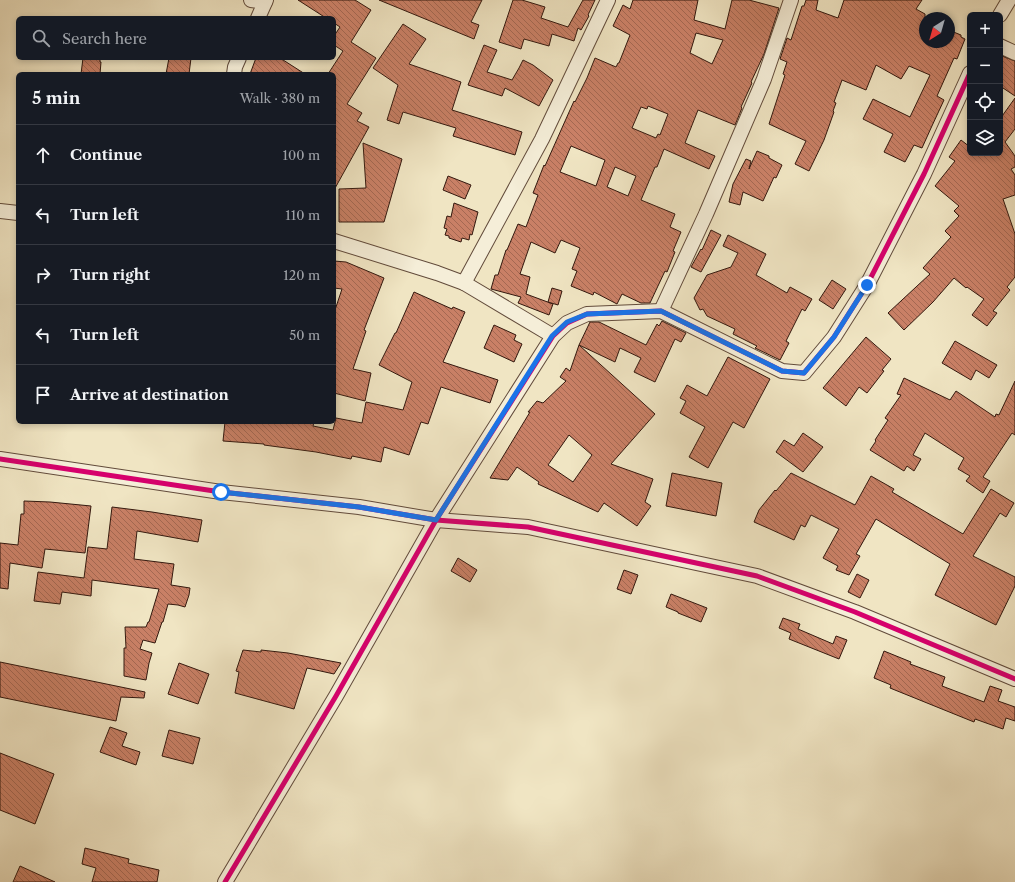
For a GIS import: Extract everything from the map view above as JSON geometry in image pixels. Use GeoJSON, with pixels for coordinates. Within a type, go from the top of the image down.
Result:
{"type":"FeatureCollection","features":[{"type":"Feature","properties":{"kind":"street"},"geometry":{"type":"LineString","coordinates":[[464,283],[542,139],[608,0]]}},
{"type":"Feature","properties":{"kind":"street"},"geometry":{"type":"LineString","coordinates":[[661,311],[706,214],[764,79],[791,0]]}},
{"type":"Feature","properties":{"kind":"street"},"geometry":{"type":"LineString","coordinates":[[1002,12],[1009,0]]}},
{"type":"Feature","properties":{"kind":"street"},"geometry":{"type":"LineString","coordinates":[[258,16],[261,1]]}},
{"type":"Feature","properties":{"kind":"street"},"geometry":{"type":"LineString","coordinates":[[1003,48],[1015,54]]}},
{"type":"Feature","properties":{"kind":"street"},"geometry":{"type":"LineString","coordinates":[[234,72],[238,60]]}},
{"type":"Feature","properties":{"kind":"street"},"geometry":{"type":"LineString","coordinates":[[224,882],[336,696],[436,520],[552,336],[567,322],[587,314],[661,311],[782,371],[804,373],[834,337],[867,285],[924,174],[967,80]]}},
{"type":"Feature","properties":{"kind":"street"},"geometry":{"type":"LineString","coordinates":[[0,211],[16,213]]}},
{"type":"Feature","properties":{"kind":"street"},"geometry":{"type":"LineString","coordinates":[[336,242],[437,273],[464,283],[552,336]]}},
{"type":"Feature","properties":{"kind":"street"},"geometry":{"type":"LineString","coordinates":[[0,459],[221,492],[359,507],[436,520],[528,527],[757,576],[855,612],[1015,679]]}},
{"type":"Feature","properties":{"kind":"building"},"geometry":{"type":"Polygon","coordinates":[[[298,0],[355,0],[371,10],[351,42],[376,58],[347,104],[362,113],[357,121],[369,127],[336,186],[336,72],[329,72],[343,51],[336,46],[336,33],[340,27],[336,24],[336,16],[323,16],[298,0]]]}},
{"type":"Feature","properties":{"kind":"building"},"geometry":{"type":"Polygon","coordinates":[[[379,0],[482,0],[471,22],[479,25],[474,39],[379,0]]]}},
{"type":"Feature","properties":{"kind":"building"},"geometry":{"type":"Polygon","coordinates":[[[513,0],[522,0],[545,7],[541,18],[568,27],[583,0],[595,0],[588,15],[589,16],[581,30],[578,28],[574,41],[552,34],[549,46],[524,39],[521,49],[499,42],[513,0]]]}},
{"type":"Feature","properties":{"kind":"building"},"geometry":{"type":"Polygon","coordinates":[[[633,0],[698,0],[694,20],[725,29],[732,0],[749,0],[779,8],[764,54],[751,82],[752,83],[735,125],[698,110],[685,143],[715,156],[709,169],[664,149],[657,167],[655,167],[641,200],[675,214],[670,227],[681,232],[673,251],[675,252],[667,272],[665,271],[650,303],[641,303],[622,294],[617,304],[594,292],[593,295],[571,286],[577,271],[572,269],[580,248],[561,240],[555,253],[531,242],[520,274],[530,277],[526,294],[553,304],[549,315],[518,303],[521,297],[491,289],[495,275],[498,275],[506,250],[518,224],[526,227],[538,195],[533,193],[544,165],[545,166],[595,58],[616,67],[619,63],[630,35],[613,26],[623,5],[630,9],[633,0]],[[696,33],[690,53],[712,64],[723,40],[696,33]],[[648,106],[647,109],[641,107],[632,128],[656,138],[658,134],[660,135],[668,114],[648,106]],[[571,146],[560,172],[596,186],[605,160],[571,146]],[[615,167],[607,187],[628,196],[636,176],[615,167]]]}},
{"type":"Feature","properties":{"kind":"building"},"geometry":{"type":"Polygon","coordinates":[[[806,0],[818,0],[816,10],[838,18],[844,0],[922,0],[916,9],[921,12],[919,12],[919,48],[955,48],[955,33],[961,35],[961,37],[965,39],[957,59],[954,58],[937,96],[944,100],[922,148],[914,145],[905,162],[884,152],[893,134],[863,119],[873,99],[910,117],[930,75],[909,66],[901,79],[876,65],[866,90],[842,80],[834,102],[836,103],[834,112],[824,140],[809,171],[795,164],[806,141],[769,124],[785,75],[783,74],[787,62],[780,59],[787,38],[791,40],[802,6],[804,6],[806,0]]]}},
{"type":"Feature","properties":{"kind":"building"},"geometry":{"type":"Polygon","coordinates":[[[403,24],[426,39],[409,64],[461,82],[452,110],[522,132],[515,155],[453,136],[456,128],[403,112],[399,124],[387,120],[398,85],[373,68],[403,24]]]}},
{"type":"Feature","properties":{"kind":"building"},"geometry":{"type":"Polygon","coordinates":[[[484,45],[497,50],[487,72],[512,80],[523,60],[533,65],[553,80],[539,106],[505,88],[502,96],[468,85],[484,45]]]}},
{"type":"Feature","properties":{"kind":"building"},"geometry":{"type":"Polygon","coordinates":[[[1003,56],[1015,61],[1015,96],[1003,88],[1003,56]]]}},
{"type":"Feature","properties":{"kind":"building"},"geometry":{"type":"Polygon","coordinates":[[[83,60],[100,60],[100,72],[81,72],[83,60]]]}},
{"type":"Feature","properties":{"kind":"building"},"geometry":{"type":"Polygon","coordinates":[[[169,60],[191,60],[189,72],[166,72],[169,60]]]}},
{"type":"Feature","properties":{"kind":"building"},"geometry":{"type":"Polygon","coordinates":[[[255,60],[283,60],[302,72],[251,72],[255,60]]]}},
{"type":"Feature","properties":{"kind":"building"},"geometry":{"type":"Polygon","coordinates":[[[1015,98],[1015,129],[1005,142],[1015,156],[1015,167],[1011,169],[1015,175],[1015,195],[1003,199],[1015,234],[1015,277],[1007,287],[1010,290],[993,311],[997,313],[987,326],[972,315],[984,299],[967,287],[966,288],[954,278],[933,302],[904,330],[888,313],[930,274],[923,268],[951,237],[945,231],[959,216],[954,211],[959,206],[935,186],[955,161],[949,157],[961,140],[967,145],[967,156],[1003,156],[1003,115],[1015,98]]]}},
{"type":"Feature","properties":{"kind":"building"},"geometry":{"type":"Polygon","coordinates":[[[363,143],[402,159],[384,222],[339,222],[339,189],[366,188],[363,143]]]}},
{"type":"Feature","properties":{"kind":"building"},"geometry":{"type":"Polygon","coordinates":[[[757,151],[769,156],[769,158],[782,165],[776,178],[774,177],[763,201],[743,192],[740,205],[729,202],[733,184],[746,159],[751,161],[749,169],[757,151]]]}},
{"type":"Feature","properties":{"kind":"building"},"geometry":{"type":"Polygon","coordinates":[[[448,176],[471,185],[465,199],[443,190],[448,176]]]}},
{"type":"Feature","properties":{"kind":"building"},"geometry":{"type":"Polygon","coordinates":[[[454,203],[478,212],[472,235],[470,234],[469,240],[462,238],[461,242],[445,235],[447,229],[444,228],[447,216],[451,217],[454,203]]]}},
{"type":"Feature","properties":{"kind":"building"},"geometry":{"type":"Polygon","coordinates":[[[711,230],[721,235],[701,272],[691,267],[701,249],[702,250],[711,230]]]}},
{"type":"Feature","properties":{"kind":"building"},"geometry":{"type":"Polygon","coordinates":[[[728,235],[766,254],[756,275],[787,293],[790,287],[812,299],[805,311],[802,309],[786,341],[789,343],[780,360],[755,348],[757,346],[733,334],[735,329],[707,316],[703,309],[700,310],[694,298],[707,275],[731,267],[738,253],[723,246],[728,235]]]}},
{"type":"Feature","properties":{"kind":"building"},"geometry":{"type":"Polygon","coordinates":[[[336,261],[346,262],[384,278],[364,330],[366,331],[353,369],[371,373],[365,401],[336,394],[336,307],[342,289],[336,288],[336,261]]]}},
{"type":"Feature","properties":{"kind":"building"},"geometry":{"type":"Polygon","coordinates":[[[832,280],[846,289],[833,309],[819,300],[832,280]]]}},
{"type":"Feature","properties":{"kind":"building"},"geometry":{"type":"Polygon","coordinates":[[[552,288],[562,291],[558,305],[548,302],[552,288]]]}},
{"type":"Feature","properties":{"kind":"building"},"geometry":{"type":"Polygon","coordinates":[[[414,292],[452,309],[453,307],[465,312],[443,362],[498,380],[490,403],[441,387],[428,424],[421,422],[409,455],[384,447],[381,462],[352,456],[351,459],[264,444],[223,441],[225,424],[314,424],[313,426],[333,430],[334,424],[336,424],[336,418],[362,423],[366,402],[403,410],[412,382],[379,365],[396,333],[414,292]]]}},
{"type":"Feature","properties":{"kind":"building"},"geometry":{"type":"Polygon","coordinates":[[[662,321],[686,333],[681,342],[675,339],[655,382],[634,372],[641,358],[620,348],[615,362],[579,345],[590,322],[599,322],[646,345],[657,324],[659,326],[662,321]]]}},
{"type":"Feature","properties":{"kind":"building"},"geometry":{"type":"Polygon","coordinates":[[[494,325],[516,335],[514,340],[522,344],[514,362],[484,348],[494,325]]]}},
{"type":"Feature","properties":{"kind":"building"},"geometry":{"type":"Polygon","coordinates":[[[866,337],[891,359],[882,370],[884,371],[867,393],[859,387],[846,406],[823,388],[866,337]]]}},
{"type":"Feature","properties":{"kind":"building"},"geometry":{"type":"Polygon","coordinates":[[[955,341],[997,365],[989,378],[976,370],[971,380],[942,363],[955,341]]]}},
{"type":"Feature","properties":{"kind":"building"},"geometry":{"type":"Polygon","coordinates":[[[579,345],[655,414],[611,464],[653,479],[645,502],[651,506],[637,526],[604,503],[598,512],[538,484],[539,482],[517,467],[508,480],[490,478],[530,412],[528,412],[537,401],[543,403],[566,381],[560,377],[566,368],[570,371],[579,345]],[[569,435],[548,465],[573,482],[592,455],[569,435]]]}},
{"type":"Feature","properties":{"kind":"building"},"geometry":{"type":"Polygon","coordinates":[[[728,357],[770,379],[744,428],[733,422],[708,468],[689,457],[705,427],[680,413],[686,401],[680,398],[687,385],[707,396],[728,357]]]}},
{"type":"Feature","properties":{"kind":"building"},"geometry":{"type":"Polygon","coordinates":[[[904,378],[950,400],[956,391],[995,417],[996,414],[999,415],[1015,381],[1015,435],[1012,433],[983,477],[990,481],[983,493],[966,481],[970,476],[958,469],[964,458],[925,433],[913,455],[921,459],[914,471],[907,466],[904,471],[870,450],[888,420],[885,418],[901,395],[897,394],[904,378]]]}},
{"type":"Feature","properties":{"kind":"building"},"geometry":{"type":"Polygon","coordinates":[[[803,433],[823,447],[803,472],[776,452],[784,440],[794,446],[803,433]]]}},
{"type":"Feature","properties":{"kind":"building"},"geometry":{"type":"Polygon","coordinates":[[[672,473],[722,483],[716,516],[666,506],[672,473]]]}},
{"type":"Feature","properties":{"kind":"building"},"geometry":{"type":"Polygon","coordinates":[[[791,473],[855,505],[871,476],[894,489],[892,492],[963,534],[991,489],[1014,503],[1006,517],[1000,513],[973,556],[1015,577],[1015,586],[996,625],[935,595],[950,564],[876,519],[856,554],[860,556],[849,575],[836,570],[838,566],[823,558],[839,529],[811,515],[805,527],[801,525],[794,540],[754,522],[759,510],[791,473]]]}},
{"type":"Feature","properties":{"kind":"building"},"geometry":{"type":"Polygon","coordinates":[[[24,501],[91,506],[85,553],[45,549],[42,568],[10,563],[8,589],[0,588],[0,543],[18,545],[21,514],[24,514],[24,501]]]}},
{"type":"Feature","properties":{"kind":"building"},"geometry":{"type":"Polygon","coordinates":[[[112,507],[202,520],[198,542],[137,531],[134,559],[174,564],[171,585],[190,588],[185,607],[168,604],[155,643],[143,640],[140,649],[152,653],[146,680],[124,676],[124,648],[126,648],[125,627],[146,627],[149,622],[159,589],[92,580],[91,596],[62,592],[60,604],[34,601],[38,572],[84,578],[88,547],[107,549],[112,507]]]}},
{"type":"Feature","properties":{"kind":"building"},"geometry":{"type":"Polygon","coordinates":[[[458,558],[477,570],[470,582],[451,571],[458,558]]]}},
{"type":"Feature","properties":{"kind":"building"},"geometry":{"type":"Polygon","coordinates":[[[624,570],[638,575],[631,594],[617,589],[624,570]]]}},
{"type":"Feature","properties":{"kind":"building"},"geometry":{"type":"Polygon","coordinates":[[[857,574],[869,580],[860,598],[848,592],[857,574]]]}},
{"type":"Feature","properties":{"kind":"building"},"geometry":{"type":"Polygon","coordinates":[[[671,594],[707,608],[701,622],[666,607],[671,594]]]}},
{"type":"Feature","properties":{"kind":"building"},"geometry":{"type":"Polygon","coordinates":[[[783,618],[800,624],[798,629],[833,644],[836,636],[847,640],[839,659],[789,639],[791,633],[779,628],[783,618]]]}},
{"type":"Feature","properties":{"kind":"building"},"geometry":{"type":"Polygon","coordinates":[[[243,650],[288,653],[341,663],[334,674],[307,668],[294,709],[235,693],[239,672],[236,671],[243,650]]]}},
{"type":"Feature","properties":{"kind":"building"},"geometry":{"type":"Polygon","coordinates":[[[884,651],[911,662],[910,664],[945,677],[942,686],[984,702],[990,686],[1002,690],[998,701],[1015,707],[1015,721],[1006,718],[1003,729],[975,719],[974,722],[890,688],[891,685],[874,678],[884,651]]]}},
{"type":"Feature","properties":{"kind":"building"},"geometry":{"type":"Polygon","coordinates":[[[0,662],[145,692],[144,698],[121,697],[116,721],[0,697],[0,662]]]}},
{"type":"Feature","properties":{"kind":"building"},"geometry":{"type":"Polygon","coordinates":[[[179,663],[209,674],[198,704],[168,694],[179,663]]]}},
{"type":"Feature","properties":{"kind":"building"},"geometry":{"type":"Polygon","coordinates":[[[110,727],[127,733],[122,746],[140,752],[136,765],[100,752],[110,727]]]}},
{"type":"Feature","properties":{"kind":"building"},"geometry":{"type":"Polygon","coordinates":[[[169,730],[200,738],[193,764],[162,756],[169,730]]]}},
{"type":"Feature","properties":{"kind":"building"},"geometry":{"type":"Polygon","coordinates":[[[0,753],[54,774],[35,824],[0,810],[0,753]]]}},
{"type":"Feature","properties":{"kind":"building"},"geometry":{"type":"Polygon","coordinates":[[[85,848],[129,859],[128,863],[159,870],[157,882],[92,882],[96,868],[82,864],[85,848]]]}},
{"type":"Feature","properties":{"kind":"building"},"geometry":{"type":"Polygon","coordinates":[[[20,866],[55,882],[13,882],[20,866]]]}},
{"type":"Feature","properties":{"kind":"cycle path"},"geometry":{"type":"LineString","coordinates":[[225,882],[336,696],[436,520],[553,336],[567,323],[587,314],[661,311],[782,371],[804,373],[834,337],[867,285],[924,174],[967,80]]}},
{"type":"Feature","properties":{"kind":"cycle path"},"geometry":{"type":"LineString","coordinates":[[0,459],[221,492],[359,507],[436,520],[528,527],[757,576],[855,612],[1015,679]]}},
{"type":"Feature","properties":{"kind":"route"},"geometry":{"type":"LineString","coordinates":[[221,492],[359,507],[436,520],[552,336],[567,322],[587,314],[661,311],[782,371],[804,373],[834,337],[867,285]]}}]}
